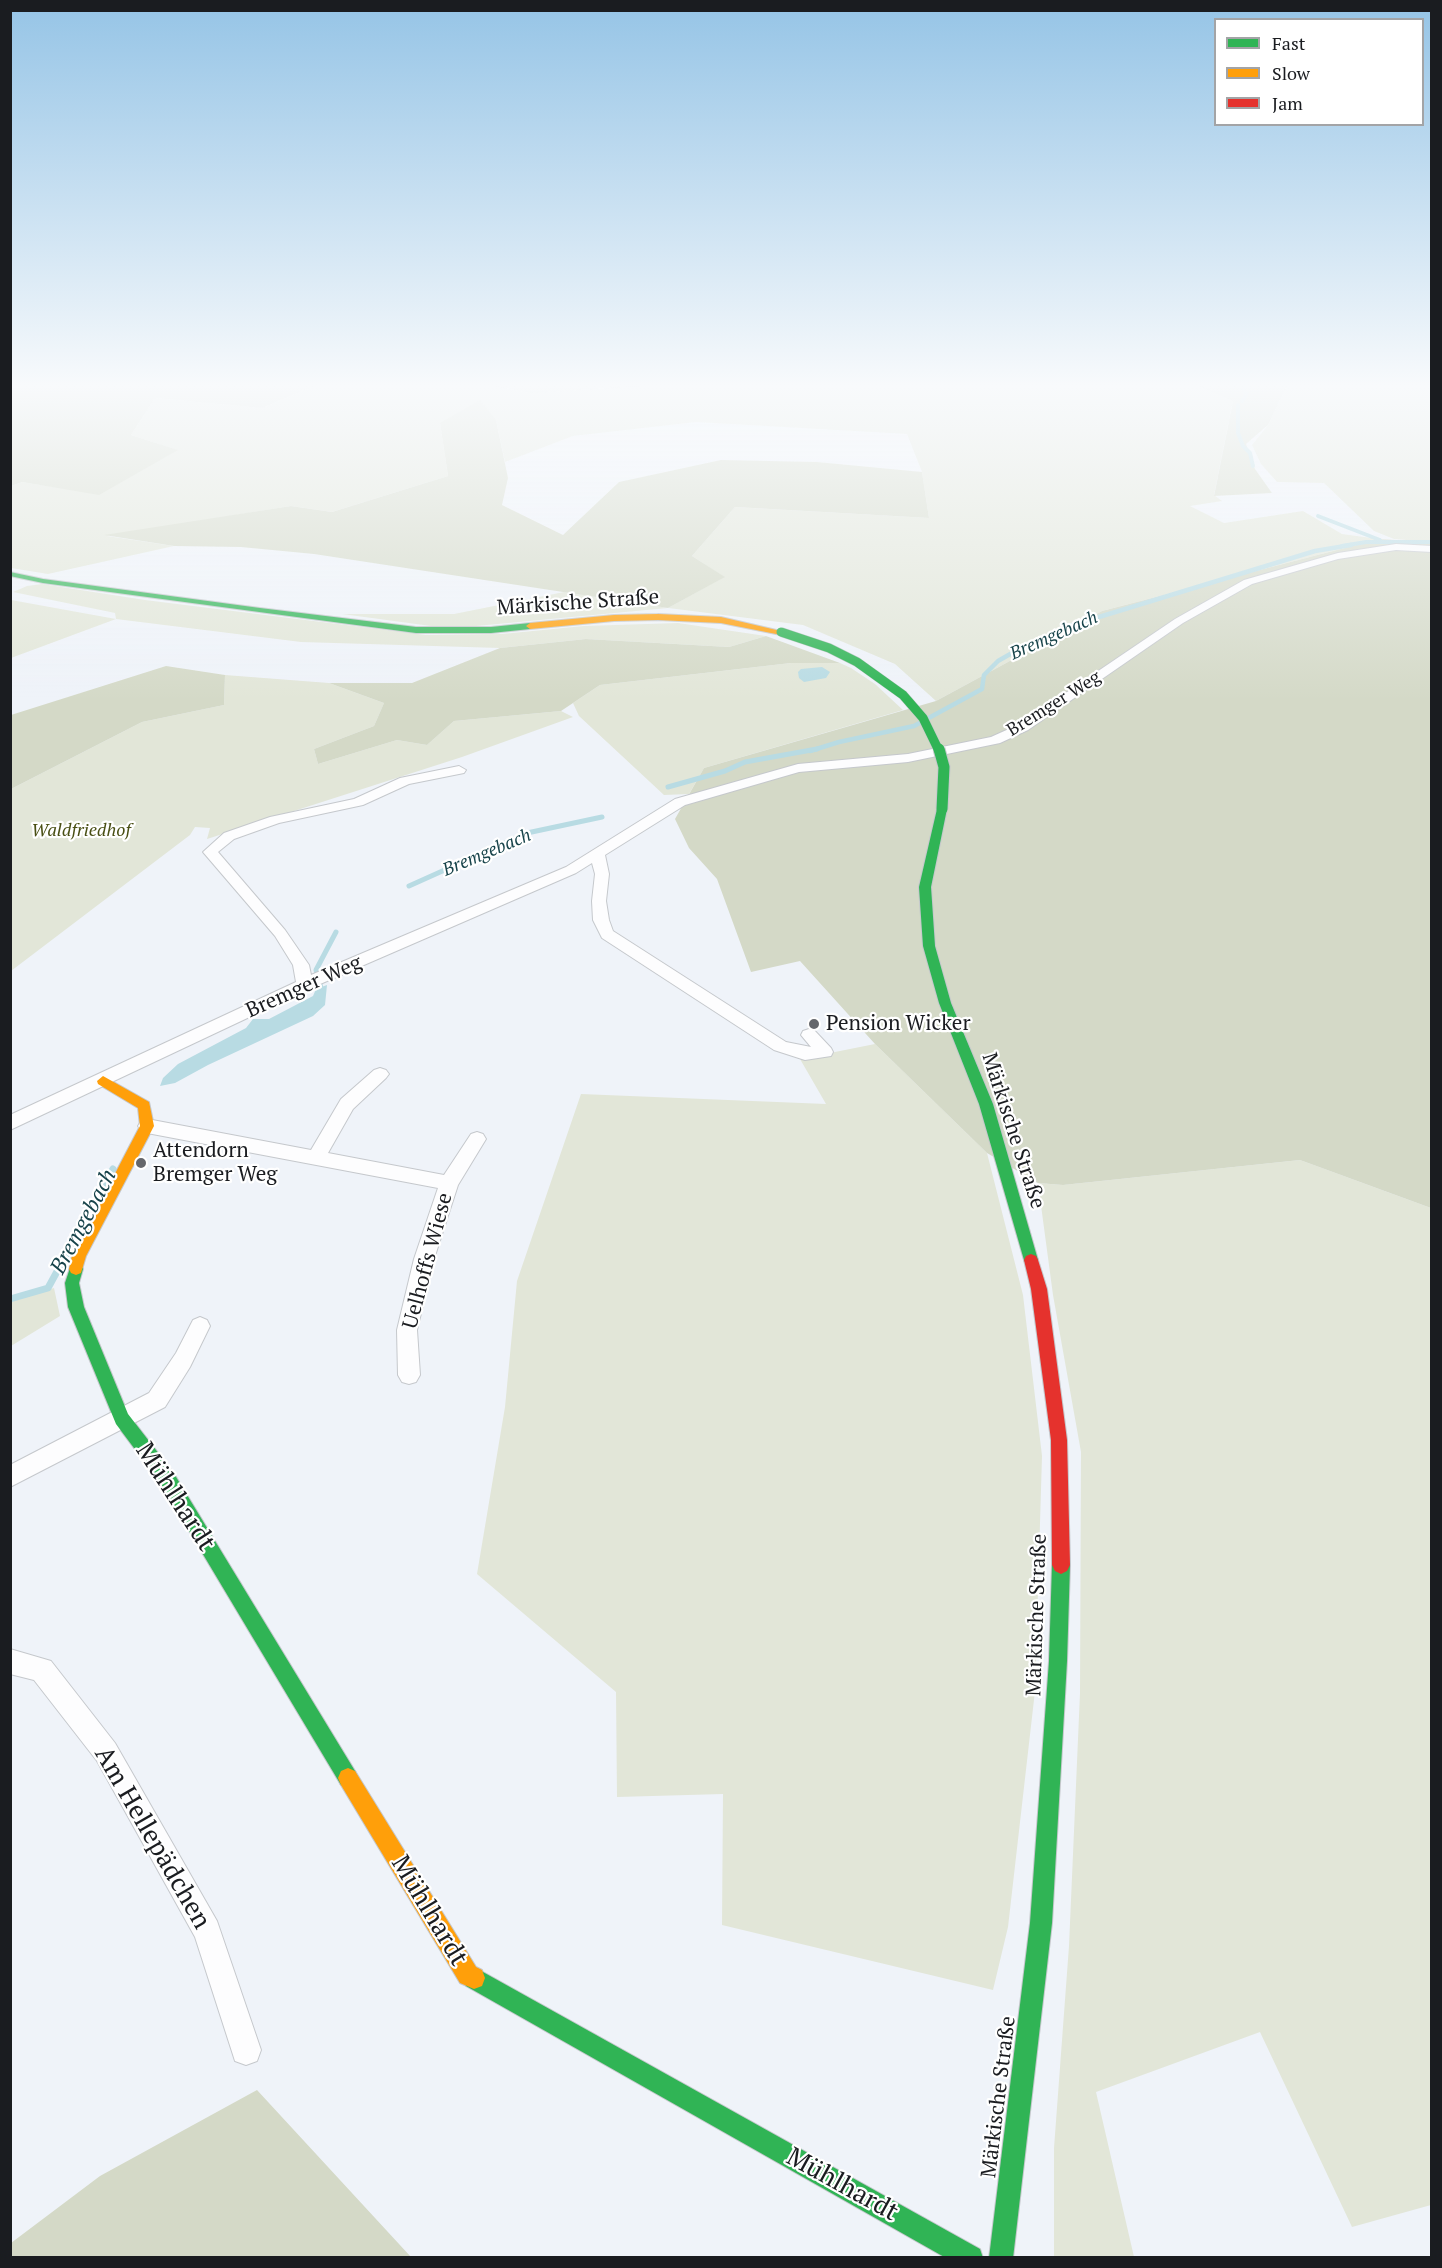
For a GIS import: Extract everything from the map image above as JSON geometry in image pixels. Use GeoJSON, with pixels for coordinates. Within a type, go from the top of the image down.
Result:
{"type":"FeatureCollection","features":[{"type":"Feature","properties":{"kind":"main road","name":"Märkische Straße"},"geometry":{"type":"LineString","coordinates":[[10,574],[43,581],[260,611],[416,630],[491,630],[614,618],[658,617],[721,620],[781,632],[830,648],[857,662],[903,695],[923,718],[938,744],[944,767],[942,809],[925,887],[928,946],[945,1003],[987,1104],[1039,1289],[1059,1440],[1061,1552],[1058,1661],[1041,1923],[1001,2258]]}},
{"type":"Feature","properties":{"kind":"main road"},"geometry":{"type":"LineString","coordinates":[[104,1081],[144,1105],[147,1126]]}},
{"type":"Feature","properties":{"kind":"main road","name":"Mühlhardt"},"geometry":{"type":"LineString","coordinates":[[147,1126],[79,1256],[72,1283],[76,1307],[122,1419],[167,1478],[468,1975],[971,2258]]}},
{"type":"Feature","properties":{"kind":"street","name":"Bremger Weg"},"geometry":{"type":"LineString","coordinates":[[10,1123],[104,1081],[315,980],[571,870],[680,802],[798,768],[908,758],[957,750],[995,740],[1024,727],[1179,621],[1248,582],[1338,556],[1396,547],[1431,549]]}},
{"type":"Feature","properties":{"kind":"street"},"geometry":{"type":"LineString","coordinates":[[315,980],[301,965],[280,933],[210,852],[229,836],[275,820],[358,802],[405,781],[459,770]]}},
{"type":"Feature","properties":{"kind":"street"},"geometry":{"type":"LineString","coordinates":[[597,853],[602,874],[599,901],[601,920],[607,934],[628,950],[780,1046],[805,1054],[825,1052],[809,1035]]}},
{"type":"Feature","properties":{"kind":"street"},"geometry":{"type":"LineString","coordinates":[[315,1159],[347,1104],[380,1074]]}},
{"type":"Feature","properties":{"kind":"street","name":"Uelhoffs Wiese"},"geometry":{"type":"LineString","coordinates":[[147,1126],[449,1183]]}},
{"type":"Feature","properties":{"kind":"street","name":"Uelhoffs Wiese"},"geometry":{"type":"LineString","coordinates":[[409,1375],[407,1329],[424,1259],[449,1183],[477,1139]]}},
{"type":"Feature","properties":{"kind":"street","name":"Mühlhardt"},"geometry":{"type":"LineString","coordinates":[[122,1419],[157,1400],[183,1360],[200,1326]]}},
{"type":"Feature","properties":{"kind":"street"},"geometry":{"type":"LineString","coordinates":[[10,1477],[122,1419]]}},
{"type":"Feature","properties":{"kind":"street","name":"Am Hellepädchen"},"geometry":{"type":"LineString","coordinates":[[10,1661],[42,1671],[106,1752],[207,1931],[246,2050]]}},
{"type":"Feature","properties":{"kind":"green space"},"geometry":{"type":"Polygon","coordinates":[[[11,489],[66,489],[99,494],[108,489],[407,489],[332,512],[291,506],[107,536],[174,546],[48,574],[11,568],[11,489]]]}},
{"type":"Feature","properties":{"kind":"green space"},"geometry":{"type":"Polygon","coordinates":[[[63,489],[110,489],[99,495],[63,489]]]}},
{"type":"Feature","properties":{"kind":"green space"},"geometry":{"type":"Polygon","coordinates":[[[407,489],[506,489],[502,505],[563,535],[612,489],[925,489],[929,518],[735,507],[692,556],[725,577],[668,608],[314,554],[241,547],[174,546],[104,535],[291,506],[332,512],[407,489]]]}},
{"type":"Feature","properties":{"kind":"green space"},"geometry":{"type":"Polygon","coordinates":[[[925,489],[1215,489],[1214,495],[1222,501],[1190,506],[1224,523],[1303,511],[1342,534],[1379,539],[1102,611],[936,701],[895,664],[803,625],[668,608],[724,577],[692,556],[735,507],[929,518],[925,489]]]}},
{"type":"Feature","properties":{"kind":"green space"},"geometry":{"type":"Polygon","coordinates":[[[1215,489],[1269,489],[1272,493],[1214,496],[1215,489]]]}},
{"type":"Feature","properties":{"kind":"green space"},"geometry":{"type":"Polygon","coordinates":[[[1330,489],[1431,489],[1431,542],[1394,539],[1374,531],[1330,489]]]}},
{"type":"Feature","properties":{"kind":"green space"},"geometry":{"type":"Polygon","coordinates":[[[1379,539],[1431,542],[1431,1208],[1300,1160],[1063,1185],[1038,1183],[987,1153],[875,1044],[800,961],[751,972],[717,879],[689,848],[675,819],[704,768],[936,701],[1102,611],[1379,539]]]}},
{"type":"Feature","properties":{"kind":"green space"},"geometry":{"type":"Polygon","coordinates":[[[42,584],[145,600],[426,635],[502,634],[584,626],[678,623],[766,636],[729,647],[586,639],[500,648],[301,642],[116,619],[115,613],[13,592],[27,586],[42,584]]]}},
{"type":"Feature","properties":{"kind":"green space"},"geometry":{"type":"Polygon","coordinates":[[[564,592],[668,608],[476,626],[431,626],[342,614],[454,614],[564,592]]]}},
{"type":"Feature","properties":{"kind":"green space"},"geometry":{"type":"Polygon","coordinates":[[[11,600],[116,619],[11,658],[11,600]]]}},
{"type":"Feature","properties":{"kind":"green space"},"geometry":{"type":"Polygon","coordinates":[[[766,636],[840,663],[791,663],[600,685],[561,711],[454,721],[427,745],[397,740],[318,764],[314,749],[374,726],[384,703],[329,683],[412,683],[500,648],[586,639],[729,647],[766,636]]]}},
{"type":"Feature","properties":{"kind":"green space"},"geometry":{"type":"Polygon","coordinates":[[[791,663],[840,663],[875,684],[903,710],[704,768],[689,794],[664,795],[579,716],[573,703],[600,685],[791,663]]]}},
{"type":"Feature","properties":{"kind":"green space"},"geometry":{"type":"Polygon","coordinates":[[[166,666],[225,675],[224,705],[142,722],[11,789],[11,715],[166,666]]]}},
{"type":"Feature","properties":{"kind":"green space","name":"Waldfriedhof"},"geometry":{"type":"Polygon","coordinates":[[[225,675],[329,683],[384,703],[374,726],[314,749],[318,764],[397,740],[427,745],[454,721],[561,711],[573,717],[462,757],[207,839],[210,828],[195,827],[190,835],[11,971],[11,789],[142,722],[224,705],[225,675]]]}},
{"type":"Feature","properties":{"kind":"green space"},"geometry":{"type":"Polygon","coordinates":[[[875,1044],[987,1153],[1023,1295],[1042,1456],[1035,1691],[1008,1927],[993,1990],[722,1925],[723,1794],[617,1797],[616,1692],[477,1574],[505,1407],[517,1281],[581,1094],[826,1104],[800,1059],[875,1044]]]}},
{"type":"Feature","properties":{"kind":"green space"},"geometry":{"type":"Polygon","coordinates":[[[1300,1160],[1431,1208],[1431,2205],[1352,2227],[1260,2032],[1096,2092],[1134,2257],[1054,2258],[1054,2148],[1069,1946],[1080,1693],[1081,1452],[1053,1295],[1038,1183],[1063,1185],[1300,1160]]]}},
{"type":"Feature","properties":{"kind":"green space"},"geometry":{"type":"Polygon","coordinates":[[[54,1288],[60,1316],[11,1346],[11,1302],[54,1288]]]}},
{"type":"Feature","properties":{"kind":"green space"},"geometry":{"type":"Polygon","coordinates":[[[257,2090],[411,2257],[11,2257],[11,2243],[100,2176],[257,2090]]]}},
{"type":"Feature","properties":{"kind":"water"},"geometry":{"type":"Polygon","coordinates":[[[822,667],[830,672],[826,678],[804,682],[799,678],[798,672],[801,669],[822,667]]]}},
{"type":"Feature","properties":{"kind":"water"},"geometry":{"type":"Polygon","coordinates":[[[327,985],[325,1005],[313,1016],[175,1083],[160,1086],[163,1078],[178,1064],[246,1028],[253,1019],[269,1019],[313,996],[316,989],[327,985]]]}},
{"type":"Feature","properties":{"kind":"waterway"},"geometry":{"type":"LineString","coordinates":[[1318,516],[1380,540]]}},
{"type":"Feature","properties":{"kind":"waterway","name":"Bremgebach"},"geometry":{"type":"LineString","coordinates":[[1342,546],[1366,542],[1432,542]]}},
{"type":"Feature","properties":{"kind":"waterway","name":"Bremgebach"},"geometry":{"type":"LineString","coordinates":[[816,749],[914,726],[982,689],[984,675],[998,661],[1026,645],[1045,641],[1063,628],[1315,551],[1351,545]]}},
{"type":"Feature","properties":{"kind":"waterway","name":"Bremgebach"},"geometry":{"type":"LineString","coordinates":[[668,787],[725,771],[745,762],[816,749]]}},
{"type":"Feature","properties":{"kind":"waterway","name":"Bremgebach"},"geometry":{"type":"LineString","coordinates":[[810,751],[816,749]]}},
{"type":"Feature","properties":{"kind":"waterway","name":"Bremgebach"},"geometry":{"type":"LineString","coordinates":[[409,886],[527,833],[602,817]]}},
{"type":"Feature","properties":{"kind":"waterway","name":"Bremgebach"},"geometry":{"type":"LineString","coordinates":[[321,988],[316,970],[336,932]]}},
{"type":"Feature","properties":{"kind":"waterway","name":"Bremgebach"},"geometry":{"type":"LineString","coordinates":[[10,1299],[48,1288],[113,1169]]}},
{"type":"Feature","properties":{"kind":"traffic: fast"},"geometry":{"type":"LineString","coordinates":[[10,574],[43,581],[260,611],[416,630],[491,630],[530,626]]}},
{"type":"Feature","properties":{"kind":"traffic: fast"},"geometry":{"type":"LineString","coordinates":[[781,632],[829,648],[857,662],[903,695],[923,718],[937,744],[944,767],[942,809]]}},
{"type":"Feature","properties":{"kind":"traffic: fast"},"geometry":{"type":"LineString","coordinates":[[942,809],[925,887],[929,946],[945,1003],[986,1104],[1031,1260]]}},
{"type":"Feature","properties":{"kind":"traffic: fast"},"geometry":{"type":"LineString","coordinates":[[76,1269],[72,1283],[76,1307],[122,1419],[167,1478],[348,1778]]}},
{"type":"Feature","properties":{"kind":"traffic: fast"},"geometry":{"type":"LineString","coordinates":[[1001,2258],[1041,1923],[1058,1661],[1061,1565]]}},
{"type":"Feature","properties":{"kind":"traffic: fast"},"geometry":{"type":"LineString","coordinates":[[474,1978],[971,2258]]}},
{"type":"Feature","properties":{"kind":"traffic: slow"},"geometry":{"type":"LineString","coordinates":[[530,626],[614,618],[658,617],[721,620],[781,632]]}},
{"type":"Feature","properties":{"kind":"traffic: slow"},"geometry":{"type":"LineString","coordinates":[[76,1269],[79,1256],[147,1126],[144,1105],[103,1081]]}},
{"type":"Feature","properties":{"kind":"traffic: slow"},"geometry":{"type":"LineString","coordinates":[[348,1778],[468,1975],[474,1978]]}},
{"type":"Feature","properties":{"kind":"traffic: jam"},"geometry":{"type":"LineString","coordinates":[[1031,1260],[1039,1289],[1059,1440],[1061,1565]]}},
{"type":"Feature","properties":{"kind":"place","name":"Pension Wicker"},"geometry":{"type":"Point","coordinates":[814,1024]}},
{"type":"Feature","properties":{"kind":"place","name":"Attendorn Bremger Weg"},"geometry":{"type":"Point","coordinates":[141,1163]}}]}
